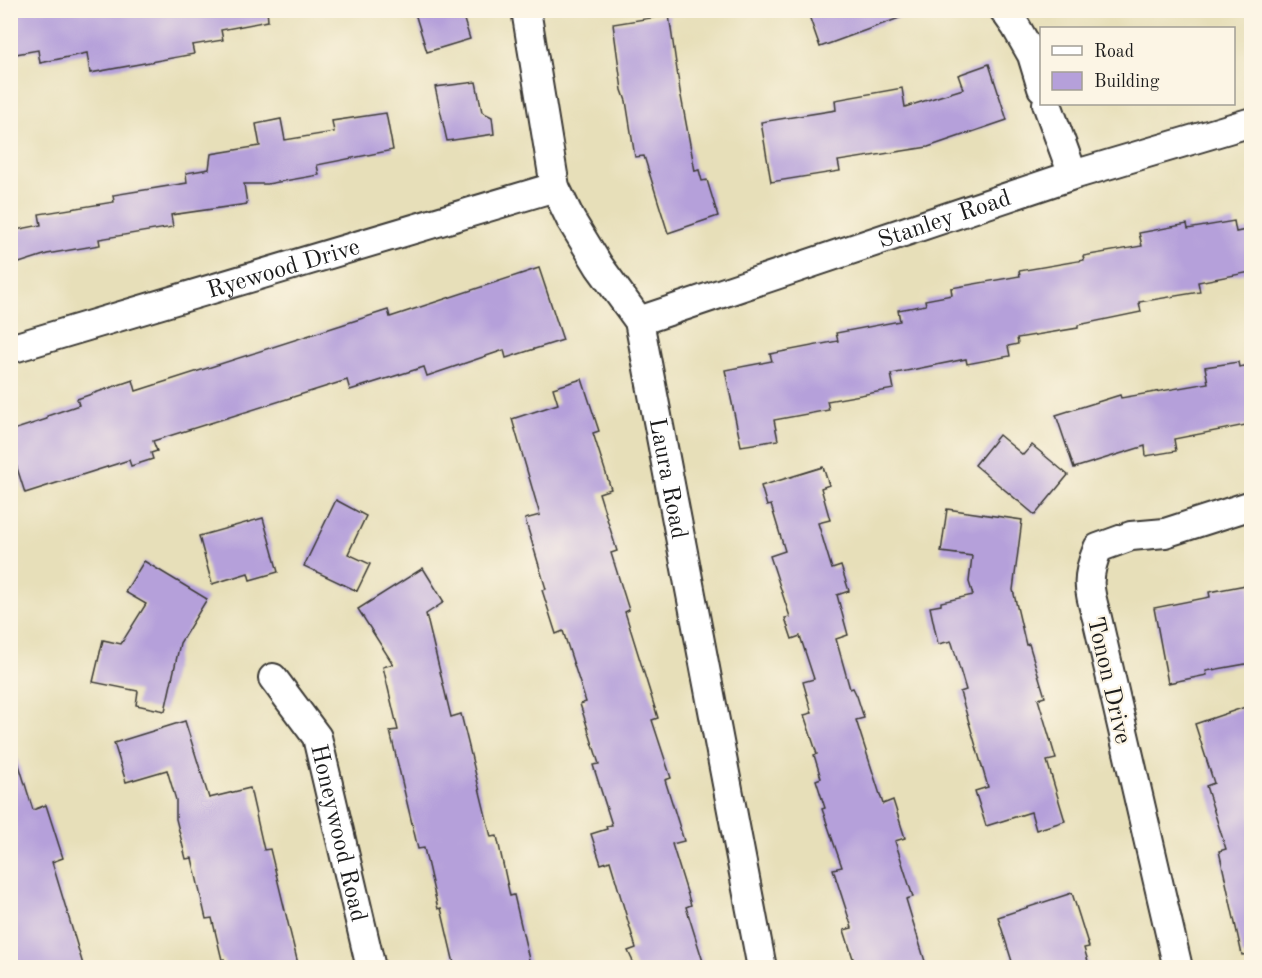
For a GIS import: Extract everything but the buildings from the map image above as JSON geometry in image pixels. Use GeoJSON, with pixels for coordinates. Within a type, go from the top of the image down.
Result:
{"type":"FeatureCollection","features":[{"type":"Feature","properties":{"kind":"street","name":"Laura Road"},"geometry":{"type":"LineString","coordinates":[[526,10],[555,187],[598,266],[639,321],[762,968]]}},
{"type":"Feature","properties":{"kind":"street"},"geometry":{"type":"LineString","coordinates":[[1004,10],[1017,27],[1032,55],[1040,84]]}},
{"type":"Feature","properties":{"kind":"street"},"geometry":{"type":"LineString","coordinates":[[1047,105],[1073,175]]}},
{"type":"Feature","properties":{"kind":"street","name":"Stanley Road"},"geometry":{"type":"LineString","coordinates":[[639,321],[1073,175],[1251,122]]}},
{"type":"Feature","properties":{"kind":"street","name":"Ryewood Drive"},"geometry":{"type":"LineString","coordinates":[[10,349],[555,187]]}},
{"type":"Feature","properties":{"kind":"street","name":"Tonon Drive"},"geometry":{"type":"LineString","coordinates":[[1178,968],[1097,618],[1089,594],[1089,569],[1098,548],[1131,536],[1165,533],[1251,505]]}},
{"type":"Feature","properties":{"kind":"street","name":"Honeywood Road"},"geometry":{"type":"LineString","coordinates":[[273,678],[317,737],[371,968]]}}]}
